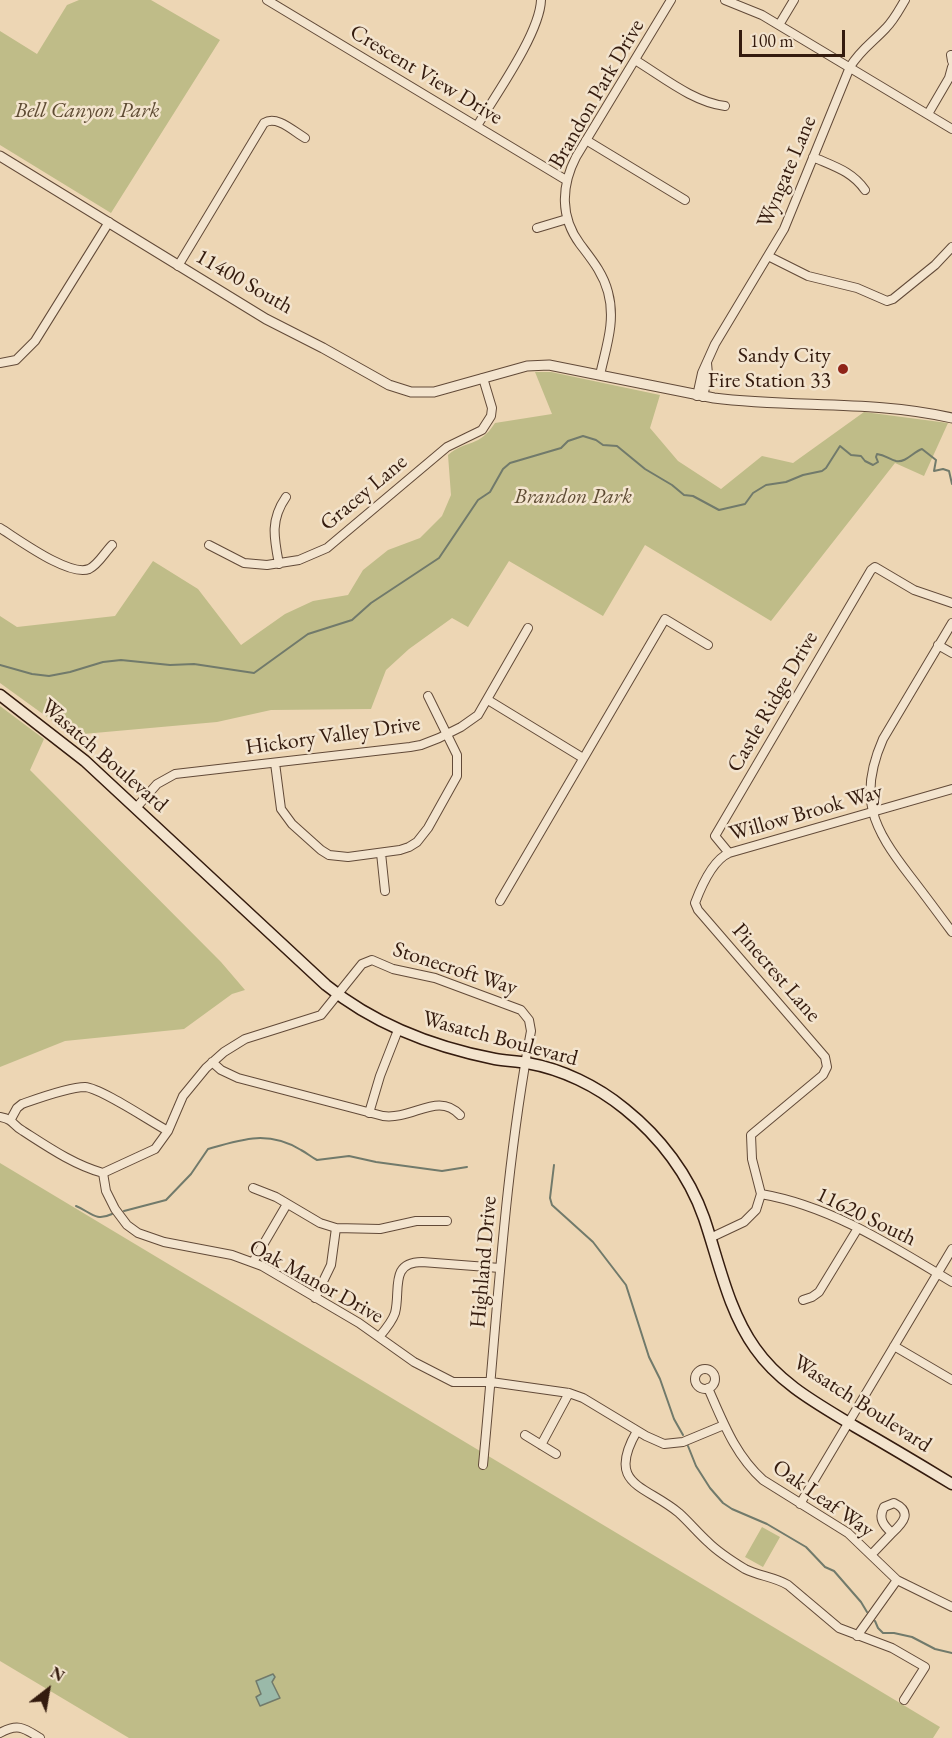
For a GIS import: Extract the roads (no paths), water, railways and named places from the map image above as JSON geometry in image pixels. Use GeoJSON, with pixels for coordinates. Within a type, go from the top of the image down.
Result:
{"type":"FeatureCollection","features":[{"type":"Feature","properties":{"kind":"main road","name":"Wasatch Boulevard"},"geometry":{"type":"LineString","coordinates":[[0,695],[70,748],[338,995],[368,1015],[398,1030],[475,1054],[549,1068],[579,1080],[609,1097],[637,1119],[666,1150],[697,1201],[737,1317],[756,1350],[779,1376],[794,1388],[952,1484]]}},
{"type":"Feature","properties":{"kind":"street","name":"Crescent View Drive"},"geometry":{"type":"LineString","coordinates":[[267,0],[566,180]]}},
{"type":"Feature","properties":{"kind":"street"},"geometry":{"type":"LineString","coordinates":[[477,126],[532,33],[538,21],[541,0]]}},
{"type":"Feature","properties":{"kind":"street","name":"Brandon Park Drive"},"geometry":{"type":"LineString","coordinates":[[600,375],[612,326],[612,309],[602,274],[572,232],[567,219],[564,193],[566,180],[586,140],[671,0]]}},
{"type":"Feature","properties":{"kind":"street"},"geometry":{"type":"LineString","coordinates":[[725,0],[743,6],[779,25],[952,129]]}},
{"type":"Feature","properties":{"kind":"street"},"geometry":{"type":"LineString","coordinates":[[779,25],[794,0]]}},
{"type":"Feature","properties":{"kind":"street","name":"Wyngate Lane"},"geometry":{"type":"LineString","coordinates":[[700,396],[702,373],[715,344],[784,229],[850,67],[861,50],[887,27],[905,0]]}},
{"type":"Feature","properties":{"kind":"street"},"geometry":{"type":"LineString","coordinates":[[951,55],[952,61]]}},
{"type":"Feature","properties":{"kind":"street"},"geometry":{"type":"LineString","coordinates":[[635,60],[700,99],[713,105],[725,106]]}},
{"type":"Feature","properties":{"kind":"street"},"geometry":{"type":"LineString","coordinates":[[928,114],[949,78],[952,67]]}},
{"type":"Feature","properties":{"kind":"street"},"geometry":{"type":"LineString","coordinates":[[178,266],[264,123],[268,120],[275,121],[305,138]]}},
{"type":"Feature","properties":{"kind":"street"},"geometry":{"type":"LineString","coordinates":[[586,140],[686,200]]}},
{"type":"Feature","properties":{"kind":"street","name":"11400 South"},"geometry":{"type":"LineString","coordinates":[[0,156],[266,319],[400,389],[423,393],[538,365],[561,366],[700,396],[737,401],[852,405],[952,418]]}},
{"type":"Feature","properties":{"kind":"street"},"geometry":{"type":"LineString","coordinates":[[813,157],[848,172],[865,190]]}},
{"type":"Feature","properties":{"kind":"street"},"geometry":{"type":"LineString","coordinates":[[537,228],[567,219]]}},
{"type":"Feature","properties":{"kind":"street"},"geometry":{"type":"LineString","coordinates":[[0,363],[16,360],[35,341],[109,222]]}},
{"type":"Feature","properties":{"kind":"street"},"geometry":{"type":"LineString","coordinates":[[768,256],[808,276],[857,288],[887,301],[931,268],[952,248]]}},
{"type":"Feature","properties":{"kind":"street","name":"Gracey Lane"},"geometry":{"type":"LineString","coordinates":[[209,545],[244,563],[267,566],[299,560],[327,548],[447,447],[482,430],[491,416],[492,408],[483,378]]}},
{"type":"Feature","properties":{"kind":"street"},"geometry":{"type":"LineString","coordinates":[[279,564],[274,533],[275,517],[286,497]]}},
{"type":"Feature","properties":{"kind":"street"},"geometry":{"type":"LineString","coordinates":[[0,528],[67,568],[80,571],[92,567],[112,544]]}},
{"type":"Feature","properties":{"kind":"street","name":"Castle Ridge Drive"},"geometry":{"type":"LineString","coordinates":[[729,853],[715,836],[874,567],[914,590],[952,603]]}},
{"type":"Feature","properties":{"kind":"street"},"geometry":{"type":"LineString","coordinates":[[500,901],[665,619],[708,645]]}},
{"type":"Feature","properties":{"kind":"street"},"geometry":{"type":"LineString","coordinates":[[952,623],[883,739],[876,754],[870,783],[872,812],[883,839],[952,932]]}},
{"type":"Feature","properties":{"kind":"street","name":"Hickory Valley Drive"},"geometry":{"type":"LineString","coordinates":[[136,808],[157,784],[175,774],[410,747],[448,734],[478,715],[528,628]]}},
{"type":"Feature","properties":{"kind":"street"},"geometry":{"type":"LineString","coordinates":[[938,645],[952,653]]}},
{"type":"Feature","properties":{"kind":"street"},"geometry":{"type":"LineString","coordinates":[[275,763],[281,809],[313,845],[329,855],[339,856],[400,850],[417,842],[429,828],[453,786],[458,766],[457,755],[448,734],[428,696]]}},
{"type":"Feature","properties":{"kind":"street"},"geometry":{"type":"LineString","coordinates":[[488,700],[583,758]]}},
{"type":"Feature","properties":{"kind":"street","name":"Willow Brook Way"},"geometry":{"type":"LineString","coordinates":[[695,903],[718,861],[729,853],[952,789]]}},
{"type":"Feature","properties":{"kind":"street"},"geometry":{"type":"LineString","coordinates":[[381,853],[385,891]]}},
{"type":"Feature","properties":{"kind":"street","name":"Pinecrest Lane"},"geometry":{"type":"LineString","coordinates":[[695,903],[710,925],[825,1057],[827,1068],[823,1075],[752,1135],[752,1159],[760,1194]]}},
{"type":"Feature","properties":{"kind":"street","name":"Stonecroft Way"},"geometry":{"type":"LineString","coordinates":[[338,995],[362,964],[372,960],[393,969],[435,978],[513,1005],[524,1012],[531,1024],[525,1063]]}},
{"type":"Feature","properties":{"kind":"street"},"geometry":{"type":"LineString","coordinates":[[0,1117],[11,1119],[17,1128],[85,1168],[103,1173],[151,1152],[161,1143],[183,1096],[212,1062],[224,1052],[245,1038],[317,1017],[325,1012],[338,995]]}},
{"type":"Feature","properties":{"kind":"street"},"geometry":{"type":"LineString","coordinates":[[369,1113],[380,1076],[398,1030]]}},
{"type":"Feature","properties":{"kind":"street"},"geometry":{"type":"LineString","coordinates":[[212,1062],[230,1075],[383,1116],[401,1117],[440,1104],[448,1105],[460,1115]]}},
{"type":"Feature","properties":{"kind":"street","name":"Highland Drive"},"geometry":{"type":"LineString","coordinates":[[483,1465],[500,1268],[516,1117],[525,1063]]}},
{"type":"Feature","properties":{"kind":"street"},"geometry":{"type":"LineString","coordinates":[[11,1119],[16,1108],[22,1104],[85,1087],[100,1091],[168,1131]]}},
{"type":"Feature","properties":{"kind":"street","name":"Oak Manor Drive"},"geometry":{"type":"LineString","coordinates":[[103,1173],[106,1191],[116,1209],[127,1225],[138,1233],[164,1242],[232,1255],[253,1262],[379,1337],[414,1362],[453,1382],[491,1382],[569,1393],[583,1398],[655,1441],[674,1444],[683,1442],[724,1425]]}},
{"type":"Feature","properties":{"kind":"street"},"geometry":{"type":"LineString","coordinates":[[253,1188],[276,1197],[320,1223],[336,1228],[380,1228],[416,1221],[447,1221]]}},
{"type":"Feature","properties":{"kind":"street"},"geometry":{"type":"LineString","coordinates":[[710,1238],[751,1217],[756,1210],[760,1194]]}},
{"type":"Feature","properties":{"kind":"street","name":"11620 South"},"geometry":{"type":"LineString","coordinates":[[760,1194],[793,1203],[858,1228],[952,1282]]}},
{"type":"Feature","properties":{"kind":"street"},"geometry":{"type":"LineString","coordinates":[[253,1262],[287,1204]]}},
{"type":"Feature","properties":{"kind":"street"},"geometry":{"type":"LineString","coordinates":[[315,1298],[331,1265],[336,1228]]}},
{"type":"Feature","properties":{"kind":"street"},"geometry":{"type":"LineString","coordinates":[[803,1300],[819,1292],[858,1228]]}},
{"type":"Feature","properties":{"kind":"street"},"geometry":{"type":"LineString","coordinates":[[800,1504],[952,1249]]}},
{"type":"Feature","properties":{"kind":"street"},"geometry":{"type":"LineString","coordinates":[[379,1337],[394,1315],[401,1272],[410,1263],[500,1268]]}},
{"type":"Feature","properties":{"kind":"street"},"geometry":{"type":"LineString","coordinates":[[894,1346],[952,1380]]}},
{"type":"Feature","properties":{"kind":"street","name":"Oak Leaf Way"},"geometry":{"type":"LineString","coordinates":[[708,1388],[737,1450],[751,1470],[763,1480],[848,1533],[897,1580],[951,1604]]}},
{"type":"Feature","properties":{"kind":"street"},"geometry":{"type":"LineString","coordinates":[[541,1445],[569,1393]]}},
{"type":"Feature","properties":{"kind":"street"},"geometry":{"type":"LineString","coordinates":[[637,1431],[627,1451],[625,1461],[627,1472],[633,1482],[679,1513],[706,1541],[730,1560],[797,1590],[831,1623],[857,1636],[891,1648],[925,1666],[904,1700]]}},
{"type":"Feature","properties":{"kind":"street"},"geometry":{"type":"LineString","coordinates":[[525,1435],[556,1454]]}},
{"type":"Feature","properties":{"kind":"street"},"geometry":{"type":"LineString","coordinates":[[871,1555],[892,1533]]}},
{"type":"Feature","properties":{"kind":"street"},"geometry":{"type":"LineString","coordinates":[[857,1636],[897,1580]]}},
{"type":"Feature","properties":{"kind":"street"},"geometry":{"type":"LineString","coordinates":[[0,1733],[11,1727],[24,1728],[40,1738]]}},
{"type":"Feature","properties":{"kind":"waterway"},"geometry":{"type":"LineString","coordinates":[[0,665],[49,676],[103,662],[121,660],[170,665],[194,664],[254,673],[308,634],[352,620],[371,603],[439,558],[478,500],[490,492],[503,469],[510,463],[561,448],[568,441],[583,436],[603,445],[617,446],[645,469],[684,495],[693,496],[719,510],[745,504],[753,493],[766,485],[786,482],[822,471],[840,446],[851,455],[861,456],[873,465],[878,462],[877,454],[900,461],[922,449],[936,460],[934,471],[943,469],[949,471],[952,484]]}},
{"type":"Feature","properties":{"kind":"waterway"},"geometry":{"type":"LineString","coordinates":[[124,1211],[166,1200],[191,1174],[208,1149],[255,1138],[266,1138],[289,1144],[317,1160],[349,1156],[442,1171],[467,1167]]}},
{"type":"Feature","properties":{"kind":"waterway"},"geometry":{"type":"LineString","coordinates":[[554,1165],[550,1198],[552,1205],[593,1242],[626,1285],[649,1357],[660,1379],[674,1419],[683,1435]]}},
{"type":"Feature","properties":{"kind":"waterway"},"geometry":{"type":"LineString","coordinates":[[76,1206],[97,1217],[112,1214]]}},
{"type":"Feature","properties":{"kind":"waterway"},"geometry":{"type":"LineString","coordinates":[[688,1446],[696,1466],[723,1503],[767,1524],[806,1547],[825,1567],[834,1571],[867,1612]]}},
{"type":"Feature","properties":{"kind":"waterway"},"geometry":{"type":"LineString","coordinates":[[875,1621],[883,1633],[912,1637],[935,1649],[952,1653]]}},
{"type":"Feature","properties":{"kind":"place","name":"Sandy City Fire Station 33"},"geometry":{"type":"Point","coordinates":[843,369]}},
{"type":"Feature","properties":{"kind":"park label","name":"Bell Canyon Park"},"geometry":{"type":"Point","coordinates":[87,111]}},
{"type":"Feature","properties":{"kind":"park label","name":"Brandon Park"},"geometry":{"type":"Point","coordinates":[573,497]}}]}
